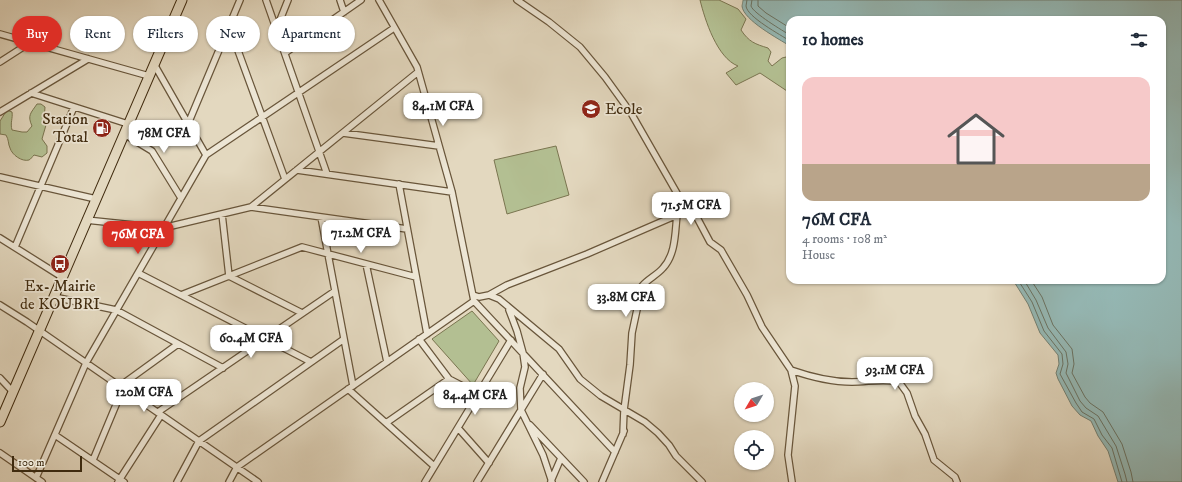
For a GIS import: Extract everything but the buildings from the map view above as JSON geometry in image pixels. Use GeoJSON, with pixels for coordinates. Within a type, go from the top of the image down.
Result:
{"type":"FeatureCollection","features":[{"type":"Feature","properties":{"kind":"highway"},"geometry":{"type":"LineString","coordinates":[[0,422],[182,0]]}},
{"type":"Feature","properties":{"kind":"street"},"geometry":{"type":"LineString","coordinates":[[233,16],[240,0]]}},
{"type":"Feature","properties":{"kind":"street"},"geometry":{"type":"LineString","coordinates":[[266,0],[271,16]]}},
{"type":"Feature","properties":{"kind":"street"},"geometry":{"type":"LineString","coordinates":[[282,16],[288,0]]}},
{"type":"Feature","properties":{"kind":"street"},"geometry":{"type":"LineString","coordinates":[[340,0],[344,12]]}},
{"type":"Feature","properties":{"kind":"street"},"geometry":{"type":"LineString","coordinates":[[328,174],[284,53],[361,0]]}},
{"type":"Feature","properties":{"kind":"street"},"geometry":{"type":"LineString","coordinates":[[379,0],[417,67],[452,192],[474,298],[615,452]]}},
{"type":"Feature","properties":{"kind":"street"},"geometry":{"type":"LineString","coordinates":[[517,0],[549,22],[580,47],[605,77],[631,114],[678,195],[693,210],[710,242],[722,250],[747,295],[762,327],[791,370],[795,386],[788,455],[792,482]]}},
{"type":"Feature","properties":{"kind":"street"},"geometry":{"type":"LineString","coordinates":[[36,478],[86,363],[206,155],[394,28]]}},
{"type":"Feature","properties":{"kind":"street"},"geometry":{"type":"LineString","coordinates":[[0,34],[12,37]]}},
{"type":"Feature","properties":{"kind":"street"},"geometry":{"type":"LineString","coordinates":[[62,51],[149,76]]}},
{"type":"Feature","properties":{"kind":"street"},"geometry":{"type":"LineString","coordinates":[[0,62],[16,52]]}},
{"type":"Feature","properties":{"kind":"street"},"geometry":{"type":"LineString","coordinates":[[188,124],[218,52]]}},
{"type":"Feature","properties":{"kind":"street"},"geometry":{"type":"LineString","coordinates":[[239,52],[285,179]]}},
{"type":"Feature","properties":{"kind":"street"},"geometry":{"type":"LineString","coordinates":[[0,112],[88,59]]}},
{"type":"Feature","properties":{"kind":"street"},"geometry":{"type":"LineString","coordinates":[[154,64],[206,155]]}},
{"type":"Feature","properties":{"kind":"street"},"geometry":{"type":"LineString","coordinates":[[251,207],[418,72]]}},
{"type":"Feature","properties":{"kind":"street"},"geometry":{"type":"LineString","coordinates":[[31,93],[128,124]]}},
{"type":"Feature","properties":{"kind":"street"},"geometry":{"type":"LineString","coordinates":[[15,247],[74,107]]}},
{"type":"Feature","properties":{"kind":"street"},"geometry":{"type":"LineString","coordinates":[[343,133],[439,146]]}},
{"type":"Feature","properties":{"kind":"street"},"geometry":{"type":"LineString","coordinates":[[124,134],[152,151],[181,198]]}},
{"type":"Feature","properties":{"kind":"street"},"geometry":{"type":"LineString","coordinates":[[297,170],[452,192]]}},
{"type":"Feature","properties":{"kind":"street"},"geometry":{"type":"LineString","coordinates":[[0,177],[96,199]]}},
{"type":"Feature","properties":{"kind":"street"},"geometry":{"type":"LineString","coordinates":[[399,184],[427,334]]}},
{"type":"Feature","properties":{"kind":"street"},"geometry":{"type":"LineString","coordinates":[[229,482],[237,467],[419,340],[474,298],[489,295],[507,285],[587,254],[679,213],[681,208],[678,195]]}},
{"type":"Feature","properties":{"kind":"street"},"geometry":{"type":"LineString","coordinates":[[86,220],[163,228],[251,207],[407,229]]}},
{"type":"Feature","properties":{"kind":"street"},"geometry":{"type":"LineString","coordinates":[[222,214],[229,276]]}},
{"type":"Feature","properties":{"kind":"street"},"geometry":{"type":"LineString","coordinates":[[602,482],[624,431],[624,410],[630,365],[632,333],[642,286],[664,267],[672,253],[676,214]]}},
{"type":"Feature","properties":{"kind":"street"},"geometry":{"type":"LineString","coordinates":[[321,217],[344,339],[351,387],[386,423],[434,466]]}},
{"type":"Feature","properties":{"kind":"street"},"geometry":{"type":"LineString","coordinates":[[0,238],[62,277]]}},
{"type":"Feature","properties":{"kind":"street"},"geometry":{"type":"LineString","coordinates":[[181,295],[302,247],[416,277]]}},
{"type":"Feature","properties":{"kind":"street"},"geometry":{"type":"LineString","coordinates":[[366,264],[387,362]]}},
{"type":"Feature","properties":{"kind":"street"},"geometry":{"type":"LineString","coordinates":[[138,273],[311,362]]}},
{"type":"Feature","properties":{"kind":"street"},"geometry":{"type":"LineString","coordinates":[[229,276],[302,313]]}},
{"type":"Feature","properties":{"kind":"street"},"geometry":{"type":"LineString","coordinates":[[55,435],[121,481],[160,413],[335,291]]}},
{"type":"Feature","properties":{"kind":"street"},"geometry":{"type":"LineString","coordinates":[[489,295],[498,299],[559,349],[580,379],[600,396],[645,422],[658,433],[669,445],[676,456],[702,482]]}},
{"type":"Feature","properties":{"kind":"street"},"geometry":{"type":"LineString","coordinates":[[54,296],[116,310],[223,368]]}},
{"type":"Feature","properties":{"kind":"street"},"geometry":{"type":"LineString","coordinates":[[0,304],[160,413],[255,481]]}},
{"type":"Feature","properties":{"kind":"street"},"geometry":{"type":"LineString","coordinates":[[508,308],[517,331],[525,367],[520,388],[520,412],[543,455],[551,482]]}},
{"type":"Feature","properties":{"kind":"street"},"geometry":{"type":"LineString","coordinates":[[177,482],[199,441],[344,339]]}},
{"type":"Feature","properties":{"kind":"street"},"geometry":{"type":"LineString","coordinates":[[419,340],[449,379],[478,394]]}},
{"type":"Feature","properties":{"kind":"street"},"geometry":{"type":"LineString","coordinates":[[425,482],[511,340]]}},
{"type":"Feature","properties":{"kind":"street"},"geometry":{"type":"LineString","coordinates":[[92,460],[121,387],[178,344]]}},
{"type":"Feature","properties":{"kind":"street"},"geometry":{"type":"LineString","coordinates":[[791,370],[808,376],[832,381],[853,382],[893,380],[900,382],[907,393],[915,416],[925,434],[934,460],[955,477],[957,482]]}},
{"type":"Feature","properties":{"kind":"street"},"geometry":{"type":"LineString","coordinates":[[478,482],[543,374]]}},
{"type":"Feature","properties":{"kind":"street"},"geometry":{"type":"LineString","coordinates":[[0,378],[13,392]]}},
{"type":"Feature","properties":{"kind":"street"},"geometry":{"type":"LineString","coordinates":[[386,423],[449,379]]}},
{"type":"Feature","properties":{"kind":"street"},"geometry":{"type":"LineString","coordinates":[[526,421],[584,482]]}},
{"type":"Feature","properties":{"kind":"street"},"geometry":{"type":"LineString","coordinates":[[458,428],[489,464]]}},
{"type":"Feature","properties":{"kind":"street"},"geometry":{"type":"LineString","coordinates":[[0,453],[42,482]]}},
{"type":"Feature","properties":{"kind":"street"},"geometry":{"type":"LineString","coordinates":[[551,482],[561,458]]}},
{"type":"Feature","properties":{"kind":"green space"},"geometry":{"type":"Polygon","coordinates":[[[700,0],[719,0],[738,9],[746,19],[741,30],[753,42],[768,48],[771,52],[768,61],[772,66],[782,58],[786,57],[786,90],[760,73],[736,85],[726,73],[738,66],[731,62],[718,47],[705,18],[700,0]]]}},
{"type":"Feature","properties":{"kind":"green space"},"geometry":{"type":"Polygon","coordinates":[[[37,104],[41,104],[45,107],[44,121],[46,125],[42,139],[47,146],[47,153],[42,157],[34,155],[29,160],[23,160],[11,151],[6,135],[0,134],[0,121],[7,110],[12,112],[12,130],[27,132],[32,126],[30,114],[37,104]]]}},
{"type":"Feature","properties":{"kind":"green space"},"geometry":{"type":"Polygon","coordinates":[[[556,146],[569,195],[507,214],[494,160],[556,146]]]}},
{"type":"Feature","properties":{"kind":"green space"},"geometry":{"type":"Polygon","coordinates":[[[472,311],[499,341],[473,385],[432,339],[472,311]]]}},
{"type":"Feature","properties":{"kind":"water"},"geometry":{"type":"Polygon","coordinates":[[[743,0],[1182,0],[1182,482],[1118,482],[1108,451],[1098,436],[1091,421],[1080,415],[1072,406],[1058,379],[1056,373],[1059,364],[1058,355],[1040,333],[1028,304],[1016,284],[1166,284],[1166,16],[786,16],[786,44],[762,29],[748,17],[742,6],[743,0]]]}},
{"type":"Feature","properties":{"kind":"place","name":"Ecole"},"geometry":{"type":"Point","coordinates":[591,109]}},
{"type":"Feature","properties":{"kind":"place","name":"Station Total"},"geometry":{"type":"Point","coordinates":[102,128]}},
{"type":"Feature","properties":{"kind":"place","name":"Ex- Mairie de KOUBRI"},"geometry":{"type":"Point","coordinates":[60,264]}}]}
